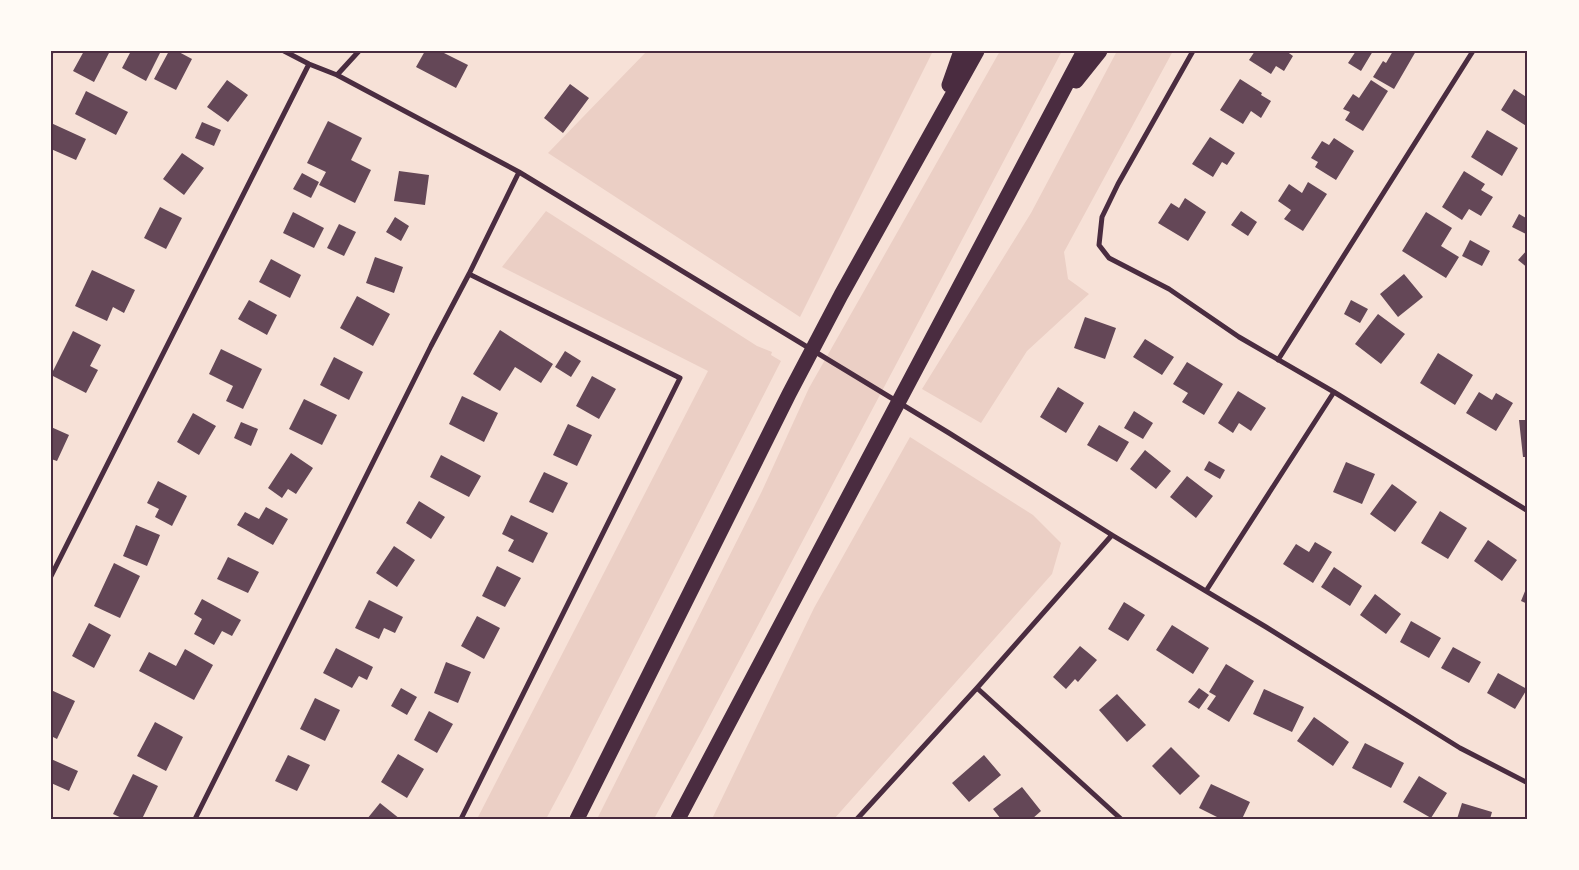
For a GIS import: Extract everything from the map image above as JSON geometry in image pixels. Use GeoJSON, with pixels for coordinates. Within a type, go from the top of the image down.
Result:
{"type":"FeatureCollection","features":[{"type":"Feature","properties":{"kind":"highway"},"geometry":{"type":"LineString","coordinates":[[934,127],[961,51]]}},
{"type":"Feature","properties":{"kind":"highway"},"geometry":{"type":"LineString","coordinates":[[577,819],[789,394],[841,295],[976,51]]}},
{"type":"Feature","properties":{"kind":"highway"},"geometry":{"type":"LineString","coordinates":[[678,819],[1084,51]]}},
{"type":"Feature","properties":{"kind":"highway"},"geometry":{"type":"LineString","coordinates":[[1053,109],[1100,51]]}},
{"type":"Feature","properties":{"kind":"street"},"geometry":{"type":"LineString","coordinates":[[284,51],[309,64],[337,74],[519,172],[950,433],[1460,748],[1528,783]]}},
{"type":"Feature","properties":{"kind":"street"},"geometry":{"type":"LineString","coordinates":[[337,74],[359,51]]}},
{"type":"Feature","properties":{"kind":"street"},"geometry":{"type":"LineString","coordinates":[[1193,51],[1118,184],[1102,217],[1100,245],[1109,258],[1169,289],[1238,337],[1334,392],[1528,511]]}},
{"type":"Feature","properties":{"kind":"street"},"geometry":{"type":"LineString","coordinates":[[1278,360],[1473,51]]}},
{"type":"Feature","properties":{"kind":"street"},"geometry":{"type":"LineString","coordinates":[[51,576],[309,64]]}},
{"type":"Feature","properties":{"kind":"street"},"geometry":{"type":"LineString","coordinates":[[195,819],[519,172]]}},
{"type":"Feature","properties":{"kind":"street"},"geometry":{"type":"LineString","coordinates":[[461,819],[680,378],[469,274]]}},
{"type":"Feature","properties":{"kind":"street"},"geometry":{"type":"LineString","coordinates":[[1206,591],[1334,392]]}},
{"type":"Feature","properties":{"kind":"street"},"geometry":{"type":"LineString","coordinates":[[857,819],[977,688],[1112,534]]}},
{"type":"Feature","properties":{"kind":"street"},"geometry":{"type":"LineString","coordinates":[[977,688],[1121,819]]}},
{"type":"Feature","properties":{"kind":"shaded area"},"geometry":{"type":"Polygon","coordinates":[[[647,51],[933,51],[800,317],[548,153],[647,51]]]}},
{"type":"Feature","properties":{"kind":"shaded area"},"geometry":{"type":"Polygon","coordinates":[[[1000,51],[1062,51],[654,819],[597,819],[762,491],[809,388],[1000,51]]]}},
{"type":"Feature","properties":{"kind":"shaded area"},"geometry":{"type":"Polygon","coordinates":[[[1117,51],[1173,51],[1064,252],[1068,279],[1089,294],[1027,351],[981,423],[922,389],[1031,213],[1117,51]]]}},
{"type":"Feature","properties":{"kind":"shaded area"},"geometry":{"type":"Polygon","coordinates":[[[546,211],[757,346],[772,352],[771,355],[781,361],[546,819],[477,819],[708,371],[502,267],[546,211]]]}},
{"type":"Feature","properties":{"kind":"shaded area"},"geometry":{"type":"Polygon","coordinates":[[[910,437],[1033,515],[1061,543],[1052,574],[834,819],[712,819],[814,608],[910,437]]]}},
{"type":"Feature","properties":{"kind":"building"},"geometry":{"type":"Polygon","coordinates":[[[84,51],[110,51],[94,82],[73,71],[84,51]]]}},
{"type":"Feature","properties":{"kind":"building"},"geometry":{"type":"Polygon","coordinates":[[[131,51],[161,51],[146,81],[122,68],[131,51]]]}},
{"type":"Feature","properties":{"kind":"building"},"geometry":{"type":"Polygon","coordinates":[[[169,51],[177,51],[192,59],[176,90],[154,79],[169,51]]]}},
{"type":"Feature","properties":{"kind":"building"},"geometry":{"type":"Polygon","coordinates":[[[425,51],[440,51],[468,65],[456,88],[416,67],[425,51]]]}},
{"type":"Feature","properties":{"kind":"building"},"geometry":{"type":"Polygon","coordinates":[[[1255,51],[1286,51],[1293,56],[1284,71],[1276,66],[1271,74],[1249,60],[1255,51]]]}},
{"type":"Feature","properties":{"kind":"building"},"geometry":{"type":"Polygon","coordinates":[[[1356,51],[1373,51],[1361,71],[1348,63],[1356,51]]]}},
{"type":"Feature","properties":{"kind":"building"},"geometry":{"type":"Polygon","coordinates":[[[1393,51],[1416,51],[1394,89],[1373,77],[1383,61],[1386,63],[1393,51]]]}},
{"type":"Feature","properties":{"kind":"building"},"geometry":{"type":"Polygon","coordinates":[[[1240,79],[1271,101],[1261,118],[1251,111],[1243,124],[1220,110],[1240,79]]]}},
{"type":"Feature","properties":{"kind":"building"},"geometry":{"type":"Polygon","coordinates":[[[227,80],[248,95],[228,122],[207,107],[227,80]]]}},
{"type":"Feature","properties":{"kind":"building"},"geometry":{"type":"Polygon","coordinates":[[[1371,80],[1388,91],[1363,131],[1345,120],[1350,112],[1343,109],[1353,94],[1359,98],[1371,80]]]}},
{"type":"Feature","properties":{"kind":"building"},"geometry":{"type":"Polygon","coordinates":[[[570,84],[589,98],[563,133],[544,118],[570,84]]]}},
{"type":"Feature","properties":{"kind":"building"},"geometry":{"type":"Polygon","coordinates":[[[1514,89],[1528,98],[1528,127],[1501,110],[1514,89]]]}},
{"type":"Feature","properties":{"kind":"building"},"geometry":{"type":"Polygon","coordinates":[[[86,91],[128,112],[116,135],[75,114],[86,91]]]}},
{"type":"Feature","properties":{"kind":"building"},"geometry":{"type":"Polygon","coordinates":[[[328,121],[362,138],[351,160],[371,170],[355,203],[319,185],[326,172],[307,163],[328,121]]]}},
{"type":"Feature","properties":{"kind":"building"},"geometry":{"type":"Polygon","coordinates":[[[202,122],[221,130],[214,146],[195,138],[202,122]]]}},
{"type":"Feature","properties":{"kind":"building"},"geometry":{"type":"Polygon","coordinates":[[[51,123],[86,139],[76,160],[51,149],[51,123]]]}},
{"type":"Feature","properties":{"kind":"building"},"geometry":{"type":"Polygon","coordinates":[[[1487,130],[1518,148],[1502,176],[1471,157],[1487,130]]]}},
{"type":"Feature","properties":{"kind":"building"},"geometry":{"type":"Polygon","coordinates":[[[1210,137],[1235,153],[1227,165],[1222,162],[1213,177],[1192,164],[1210,137]]]}},
{"type":"Feature","properties":{"kind":"building"},"geometry":{"type":"Polygon","coordinates":[[[1334,138],[1354,151],[1336,180],[1315,167],[1318,162],[1311,158],[1322,141],[1329,145],[1334,138]]]}},
{"type":"Feature","properties":{"kind":"building"},"geometry":{"type":"Polygon","coordinates":[[[182,153],[204,168],[184,195],[163,179],[182,153]]]}},
{"type":"Feature","properties":{"kind":"building"},"geometry":{"type":"Polygon","coordinates":[[[399,171],[429,175],[425,205],[394,201],[399,171]]]}},
{"type":"Feature","properties":{"kind":"building"},"geometry":{"type":"Polygon","coordinates":[[[1464,171],[1485,184],[1481,190],[1493,197],[1481,216],[1469,209],[1462,220],[1442,207],[1464,171]]]}},
{"type":"Feature","properties":{"kind":"building"},"geometry":{"type":"Polygon","coordinates":[[[302,173],[319,182],[311,198],[293,189],[302,173]]]}},
{"type":"Feature","properties":{"kind":"building"},"geometry":{"type":"Polygon","coordinates":[[[1308,182],[1327,194],[1303,231],[1284,219],[1291,210],[1278,201],[1289,184],[1302,193],[1308,182]]]}},
{"type":"Feature","properties":{"kind":"building"},"geometry":{"type":"Polygon","coordinates":[[[1185,198],[1206,212],[1188,241],[1158,223],[1171,203],[1179,208],[1185,198]]]}},
{"type":"Feature","properties":{"kind":"building"},"geometry":{"type":"Polygon","coordinates":[[[160,207],[182,218],[166,249],[144,238],[160,207]]]}},
{"type":"Feature","properties":{"kind":"building"},"geometry":{"type":"Polygon","coordinates":[[[1241,211],[1257,222],[1248,236],[1231,225],[1241,211]]]}},
{"type":"Feature","properties":{"kind":"building"},"geometry":{"type":"Polygon","coordinates":[[[293,212],[324,228],[314,248],[283,233],[293,212]]]}},
{"type":"Feature","properties":{"kind":"building"},"geometry":{"type":"Polygon","coordinates":[[[1426,212],[1452,228],[1441,246],[1459,257],[1446,278],[1402,251],[1426,212]]]}},
{"type":"Feature","properties":{"kind":"building"},"geometry":{"type":"Polygon","coordinates":[[[1519,214],[1528,219],[1528,235],[1512,227],[1519,214]]]}},
{"type":"Feature","properties":{"kind":"building"},"geometry":{"type":"Polygon","coordinates":[[[395,217],[409,226],[401,241],[386,232],[395,217]]]}},
{"type":"Feature","properties":{"kind":"building"},"geometry":{"type":"Polygon","coordinates":[[[339,224],[356,232],[344,256],[327,248],[339,224]]]}},
{"type":"Feature","properties":{"kind":"building"},"geometry":{"type":"Polygon","coordinates":[[[1470,240],[1490,251],[1482,266],[1462,256],[1470,240]]]}},
{"type":"Feature","properties":{"kind":"building"},"geometry":{"type":"Polygon","coordinates":[[[1528,249],[1528,268],[1518,260],[1528,249]]]}},
{"type":"Feature","properties":{"kind":"building"},"geometry":{"type":"Polygon","coordinates":[[[375,257],[403,267],[394,293],[366,283],[375,257]]]}},
{"type":"Feature","properties":{"kind":"building"},"geometry":{"type":"Polygon","coordinates":[[[271,259],[301,275],[290,298],[259,282],[271,259]]]}},
{"type":"Feature","properties":{"kind":"building"},"geometry":{"type":"Polygon","coordinates":[[[92,270],[135,290],[124,313],[113,307],[107,321],[75,306],[92,270]]]}},
{"type":"Feature","properties":{"kind":"building"},"geometry":{"type":"Polygon","coordinates":[[[1404,274],[1423,297],[1398,317],[1380,294],[1404,274]]]}},
{"type":"Feature","properties":{"kind":"building"},"geometry":{"type":"Polygon","coordinates":[[[357,296],[390,314],[373,346],[340,328],[357,296]]]}},
{"type":"Feature","properties":{"kind":"building"},"geometry":{"type":"Polygon","coordinates":[[[249,300],[277,315],[267,335],[238,319],[249,300]]]}},
{"type":"Feature","properties":{"kind":"building"},"geometry":{"type":"Polygon","coordinates":[[[1351,300],[1368,309],[1360,323],[1344,314],[1351,300]]]}},
{"type":"Feature","properties":{"kind":"building"},"geometry":{"type":"Polygon","coordinates":[[[1378,314],[1405,334],[1381,364],[1355,344],[1378,314]]]}},
{"type":"Feature","properties":{"kind":"building"},"geometry":{"type":"Polygon","coordinates":[[[1085,317],[1116,328],[1105,359],[1074,348],[1085,317]]]}},
{"type":"Feature","properties":{"kind":"building"},"geometry":{"type":"Polygon","coordinates":[[[500,330],[553,364],[541,383],[515,367],[500,391],[473,374],[500,330]]]}},
{"type":"Feature","properties":{"kind":"building"},"geometry":{"type":"Polygon","coordinates":[[[73,331],[101,345],[90,366],[98,370],[86,393],[51,375],[73,331]]]}},
{"type":"Feature","properties":{"kind":"building"},"geometry":{"type":"Polygon","coordinates":[[[1145,339],[1174,357],[1162,375],[1133,357],[1145,339]]]}},
{"type":"Feature","properties":{"kind":"building"},"geometry":{"type":"Polygon","coordinates":[[[221,349],[262,369],[243,409],[226,401],[233,386],[209,374],[221,349]]]}},
{"type":"Feature","properties":{"kind":"building"},"geometry":{"type":"Polygon","coordinates":[[[565,351],[581,361],[571,377],[555,367],[565,351]]]}},
{"type":"Feature","properties":{"kind":"building"},"geometry":{"type":"Polygon","coordinates":[[[1438,353],[1473,375],[1455,405],[1420,383],[1438,353]]]}},
{"type":"Feature","properties":{"kind":"building"},"geometry":{"type":"Polygon","coordinates":[[[334,357],[363,372],[349,400],[320,385],[334,357]]]}},
{"type":"Feature","properties":{"kind":"building"},"geometry":{"type":"Polygon","coordinates":[[[1187,362],[1223,384],[1204,415],[1182,402],[1188,393],[1173,384],[1187,362]]]}},
{"type":"Feature","properties":{"kind":"building"},"geometry":{"type":"Polygon","coordinates":[[[592,376],[616,389],[599,419],[576,406],[592,376]]]}},
{"type":"Feature","properties":{"kind":"building"},"geometry":{"type":"Polygon","coordinates":[[[1058,387],[1084,403],[1066,433],[1040,417],[1058,387]]]}},
{"type":"Feature","properties":{"kind":"building"},"geometry":{"type":"Polygon","coordinates":[[[1238,391],[1266,408],[1251,431],[1239,423],[1233,433],[1218,423],[1238,391]]]}},
{"type":"Feature","properties":{"kind":"building"},"geometry":{"type":"Polygon","coordinates":[[[1479,392],[1492,400],[1496,393],[1513,403],[1496,431],[1466,413],[1479,392]]]}},
{"type":"Feature","properties":{"kind":"building"},"geometry":{"type":"Polygon","coordinates":[[[462,396],[498,413],[484,442],[449,424],[462,396]]]}},
{"type":"Feature","properties":{"kind":"building"},"geometry":{"type":"Polygon","coordinates":[[[304,399],[337,415],[322,445],[289,429],[304,399]]]}},
{"type":"Feature","properties":{"kind":"building"},"geometry":{"type":"Polygon","coordinates":[[[1134,411],[1153,423],[1143,439],[1124,428],[1134,411]]]}},
{"type":"Feature","properties":{"kind":"building"},"geometry":{"type":"Polygon","coordinates":[[[193,413],[216,426],[199,455],[177,442],[193,413]]]}},
{"type":"Feature","properties":{"kind":"building"},"geometry":{"type":"Polygon","coordinates":[[[1519,420],[1528,420],[1528,457],[1523,457],[1519,420]]]}},
{"type":"Feature","properties":{"kind":"building"},"geometry":{"type":"Polygon","coordinates":[[[241,422],[258,429],[251,446],[234,438],[241,422]]]}},
{"type":"Feature","properties":{"kind":"building"},"geometry":{"type":"Polygon","coordinates":[[[568,424],[592,435],[577,466],[553,455],[568,424]]]}},
{"type":"Feature","properties":{"kind":"building"},"geometry":{"type":"Polygon","coordinates":[[[1099,425],[1129,442],[1117,462],[1087,445],[1099,425]]]}},
{"type":"Feature","properties":{"kind":"building"},"geometry":{"type":"Polygon","coordinates":[[[51,427],[69,435],[57,461],[51,459],[51,427]]]}},
{"type":"Feature","properties":{"kind":"building"},"geometry":{"type":"Polygon","coordinates":[[[1145,450],[1171,471],[1156,489],[1130,469],[1145,450]]]}},
{"type":"Feature","properties":{"kind":"building"},"geometry":{"type":"Polygon","coordinates":[[[291,453],[313,468],[296,494],[288,489],[282,498],[268,488],[291,453]]]}},
{"type":"Feature","properties":{"kind":"building"},"geometry":{"type":"Polygon","coordinates":[[[441,455],[481,476],[469,497],[430,477],[441,455]]]}},
{"type":"Feature","properties":{"kind":"building"},"geometry":{"type":"Polygon","coordinates":[[[1209,461],[1225,470],[1220,479],[1204,470],[1209,461]]]}},
{"type":"Feature","properties":{"kind":"building"},"geometry":{"type":"Polygon","coordinates":[[[1346,462],[1375,474],[1362,504],[1333,492],[1346,462]]]}},
{"type":"Feature","properties":{"kind":"building"},"geometry":{"type":"Polygon","coordinates":[[[544,472],[568,483],[553,513],[529,502],[544,472]]]}},
{"type":"Feature","properties":{"kind":"building"},"geometry":{"type":"Polygon","coordinates":[[[1187,476],[1213,496],[1196,518],[1170,497],[1187,476]]]}},
{"type":"Feature","properties":{"kind":"building"},"geometry":{"type":"Polygon","coordinates":[[[158,481],[187,496],[172,526],[155,517],[159,509],[147,503],[158,481]]]}},
{"type":"Feature","properties":{"kind":"building"},"geometry":{"type":"Polygon","coordinates":[[[1392,484],[1417,502],[1395,532],[1370,514],[1392,484]]]}},
{"type":"Feature","properties":{"kind":"building"},"geometry":{"type":"Polygon","coordinates":[[[419,501],[445,517],[431,539],[406,523],[419,501]]]}},
{"type":"Feature","properties":{"kind":"building"},"geometry":{"type":"Polygon","coordinates":[[[266,507],[288,519],[273,545],[237,525],[245,512],[259,519],[266,507]]]}},
{"type":"Feature","properties":{"kind":"building"},"geometry":{"type":"Polygon","coordinates":[[[1440,511],[1467,528],[1448,559],[1421,543],[1440,511]]]}},
{"type":"Feature","properties":{"kind":"building"},"geometry":{"type":"Polygon","coordinates":[[[511,515],[548,533],[533,563],[508,551],[514,540],[502,534],[511,515]]]}},
{"type":"Feature","properties":{"kind":"building"},"geometry":{"type":"Polygon","coordinates":[[[136,525],[160,535],[147,566],[123,556],[136,525]]]}},
{"type":"Feature","properties":{"kind":"building"},"geometry":{"type":"Polygon","coordinates":[[[1488,540],[1517,560],[1502,581],[1474,561],[1488,540]]]}},
{"type":"Feature","properties":{"kind":"building"},"geometry":{"type":"Polygon","coordinates":[[[1315,542],[1332,552],[1313,583],[1283,564],[1296,544],[1309,552],[1315,542]]]}},
{"type":"Feature","properties":{"kind":"building"},"geometry":{"type":"Polygon","coordinates":[[[394,546],[415,560],[397,587],[376,573],[394,546]]]}},
{"type":"Feature","properties":{"kind":"building"},"geometry":{"type":"Polygon","coordinates":[[[228,557],[259,572],[248,593],[217,579],[228,557]]]}},
{"type":"Feature","properties":{"kind":"building"},"geometry":{"type":"Polygon","coordinates":[[[114,563],[140,576],[120,618],[94,606],[114,563]]]}},
{"type":"Feature","properties":{"kind":"building"},"geometry":{"type":"Polygon","coordinates":[[[497,566],[521,578],[505,607],[482,596],[497,566]]]}},
{"type":"Feature","properties":{"kind":"building"},"geometry":{"type":"Polygon","coordinates":[[[1334,567],[1362,586],[1350,606],[1321,587],[1334,567]]]}},
{"type":"Feature","properties":{"kind":"building"},"geometry":{"type":"Polygon","coordinates":[[[1528,584],[1528,604],[1521,601],[1528,584]]]}},
{"type":"Feature","properties":{"kind":"building"},"geometry":{"type":"Polygon","coordinates":[[[1375,594],[1401,614],[1386,634],[1360,615],[1375,594]]]}},
{"type":"Feature","properties":{"kind":"building"},"geometry":{"type":"Polygon","coordinates":[[[202,599],[241,620],[232,636],[222,631],[214,645],[194,634],[202,619],[194,614],[202,599]]]}},
{"type":"Feature","properties":{"kind":"building"},"geometry":{"type":"Polygon","coordinates":[[[369,600],[403,617],[395,633],[384,628],[379,639],[355,628],[369,600]]]}},
{"type":"Feature","properties":{"kind":"building"},"geometry":{"type":"Polygon","coordinates":[[[1124,602],[1145,615],[1128,641],[1108,629],[1124,602]]]}},
{"type":"Feature","properties":{"kind":"building"},"geometry":{"type":"Polygon","coordinates":[[[477,616],[500,628],[484,659],[461,646],[477,616]]]}},
{"type":"Feature","properties":{"kind":"building"},"geometry":{"type":"Polygon","coordinates":[[[1411,621],[1441,638],[1429,658],[1400,642],[1411,621]]]}},
{"type":"Feature","properties":{"kind":"building"},"geometry":{"type":"Polygon","coordinates":[[[89,623],[111,635],[94,668],[72,656],[89,623]]]}},
{"type":"Feature","properties":{"kind":"building"},"geometry":{"type":"Polygon","coordinates":[[[1172,625],[1209,648],[1193,674],[1156,650],[1172,625]]]}},
{"type":"Feature","properties":{"kind":"building"},"geometry":{"type":"Polygon","coordinates":[[[1080,646],[1097,660],[1078,682],[1075,679],[1066,689],[1053,677],[1080,646]]]}},
{"type":"Feature","properties":{"kind":"building"},"geometry":{"type":"Polygon","coordinates":[[[1453,647],[1481,662],[1469,683],[1441,668],[1453,647]]]}},
{"type":"Feature","properties":{"kind":"building"},"geometry":{"type":"Polygon","coordinates":[[[336,648],[373,667],[367,680],[359,676],[352,688],[323,673],[336,648]]]}},
{"type":"Feature","properties":{"kind":"building"},"geometry":{"type":"Polygon","coordinates":[[[185,649],[213,665],[194,700],[139,671],[149,652],[176,666],[185,649]]]}},
{"type":"Feature","properties":{"kind":"building"},"geometry":{"type":"Polygon","coordinates":[[[446,662],[471,672],[458,703],[434,693],[446,662]]]}},
{"type":"Feature","properties":{"kind":"building"},"geometry":{"type":"Polygon","coordinates":[[[1226,664],[1254,681],[1229,722],[1207,709],[1216,696],[1209,692],[1226,664]]]}},
{"type":"Feature","properties":{"kind":"building"},"geometry":{"type":"Polygon","coordinates":[[[1498,673],[1527,689],[1515,709],[1487,693],[1498,673]]]}},
{"type":"Feature","properties":{"kind":"building"},"geometry":{"type":"Polygon","coordinates":[[[401,688],[417,697],[407,715],[391,706],[401,688]]]}},
{"type":"Feature","properties":{"kind":"building"},"geometry":{"type":"Polygon","coordinates":[[[1199,688],[1209,695],[1199,709],[1188,702],[1199,688]]]}},
{"type":"Feature","properties":{"kind":"building"},"geometry":{"type":"Polygon","coordinates":[[[1264,689],[1304,707],[1292,732],[1253,714],[1264,689]]]}},
{"type":"Feature","properties":{"kind":"building"},"geometry":{"type":"Polygon","coordinates":[[[51,690],[75,701],[57,739],[51,736],[51,690]]]}},
{"type":"Feature","properties":{"kind":"building"},"geometry":{"type":"Polygon","coordinates":[[[1117,694],[1146,725],[1127,742],[1099,710],[1117,694]]]}},
{"type":"Feature","properties":{"kind":"building"},"geometry":{"type":"Polygon","coordinates":[[[315,698],[340,710],[325,741],[300,729],[315,698]]]}},
{"type":"Feature","properties":{"kind":"building"},"geometry":{"type":"Polygon","coordinates":[[[429,711],[453,724],[437,753],[414,740],[429,711]]]}},
{"type":"Feature","properties":{"kind":"building"},"geometry":{"type":"Polygon","coordinates":[[[1314,717],[1349,742],[1333,766],[1297,741],[1314,717]]]}},
{"type":"Feature","properties":{"kind":"building"},"geometry":{"type":"Polygon","coordinates":[[[155,722],[183,737],[166,771],[137,756],[155,722]]]}},
{"type":"Feature","properties":{"kind":"building"},"geometry":{"type":"Polygon","coordinates":[[[1365,743],[1404,763],[1391,788],[1352,768],[1365,743]]]}},
{"type":"Feature","properties":{"kind":"building"},"geometry":{"type":"Polygon","coordinates":[[[1171,747],[1200,776],[1180,795],[1152,766],[1171,747]]]}},
{"type":"Feature","properties":{"kind":"building"},"geometry":{"type":"Polygon","coordinates":[[[398,754],[424,769],[407,798],[381,782],[398,754]]]}},
{"type":"Feature","properties":{"kind":"building"},"geometry":{"type":"Polygon","coordinates":[[[288,755],[310,765],[297,791],[275,781],[288,755]]]}},
{"type":"Feature","properties":{"kind":"building"},"geometry":{"type":"Polygon","coordinates":[[[984,755],[1001,775],[969,802],[952,783],[984,755]]]}},
{"type":"Feature","properties":{"kind":"building"},"geometry":{"type":"Polygon","coordinates":[[[51,759],[78,771],[69,791],[51,783],[51,759]]]}},
{"type":"Feature","properties":{"kind":"building"},"geometry":{"type":"Polygon","coordinates":[[[133,774],[158,786],[142,819],[124,819],[113,814],[133,774]]]}},
{"type":"Feature","properties":{"kind":"building"},"geometry":{"type":"Polygon","coordinates":[[[1419,776],[1447,793],[1431,818],[1403,802],[1419,776]]]}},
{"type":"Feature","properties":{"kind":"building"},"geometry":{"type":"Polygon","coordinates":[[[1211,784],[1250,802],[1242,819],[1221,819],[1199,808],[1211,784]]]}},
{"type":"Feature","properties":{"kind":"building"},"geometry":{"type":"Polygon","coordinates":[[[1022,787],[1041,811],[1032,819],[1001,819],[993,809],[1022,787]]]}},
{"type":"Feature","properties":{"kind":"building"},"geometry":{"type":"Polygon","coordinates":[[[380,803],[400,819],[367,819],[380,803]]]}},
{"type":"Feature","properties":{"kind":"building"},"geometry":{"type":"Polygon","coordinates":[[[1462,803],[1492,812],[1490,819],[1457,819],[1462,803]]]}}]}
